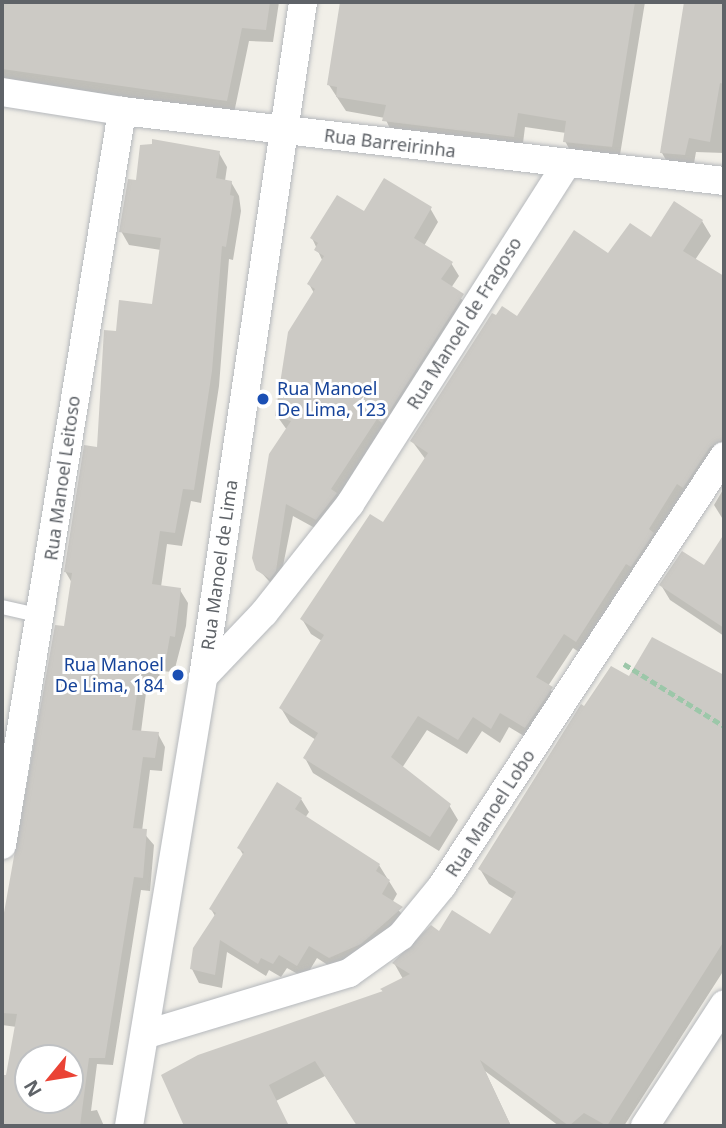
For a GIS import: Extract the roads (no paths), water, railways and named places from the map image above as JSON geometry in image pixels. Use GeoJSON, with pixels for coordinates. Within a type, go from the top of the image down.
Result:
{"type":"FeatureCollection","features":[{"type":"Feature","properties":{"kind":"street","name":"Rua Manoel de Lima"},"geometry":{"type":"LineString","coordinates":[[129,1126],[147,1034],[204,677],[282,130],[303,2]]}},
{"type":"Feature","properties":{"kind":"street","name":"Rua Barreirinha"},"geometry":{"type":"LineString","coordinates":[[2,92],[122,111],[724,181]]}},
{"type":"Feature","properties":{"kind":"street","name":"Rua Manoel Leitoso"},"geometry":{"type":"LineString","coordinates":[[2,845],[42,616],[98,241],[122,111]]}},
{"type":"Feature","properties":{"kind":"street","name":"Rua Manoel de Fragoso"},"geometry":{"type":"LineString","coordinates":[[204,677],[264,613],[350,504],[567,164]]}},
{"type":"Feature","properties":{"kind":"street","name":"Rua Manoel Lobo"},"geometry":{"type":"LineString","coordinates":[[147,1034],[349,973],[380,955],[442,886],[724,456]]}},
{"type":"Feature","properties":{"kind":"street"},"geometry":{"type":"LineString","coordinates":[[645,1126],[724,1005]]}},
{"type":"Feature","properties":{"kind":"lane"},"geometry":{"type":"LineString","coordinates":[[2,607],[42,616]]}},
{"type":"Feature","properties":{"kind":"place","name":"Rua Manoel De Lima, 123"},"geometry":{"type":"Point","coordinates":[263,399]}},
{"type":"Feature","properties":{"kind":"place","name":"Rua Manoel De Lima, 184"},"geometry":{"type":"Point","coordinates":[178,675]}}]}
